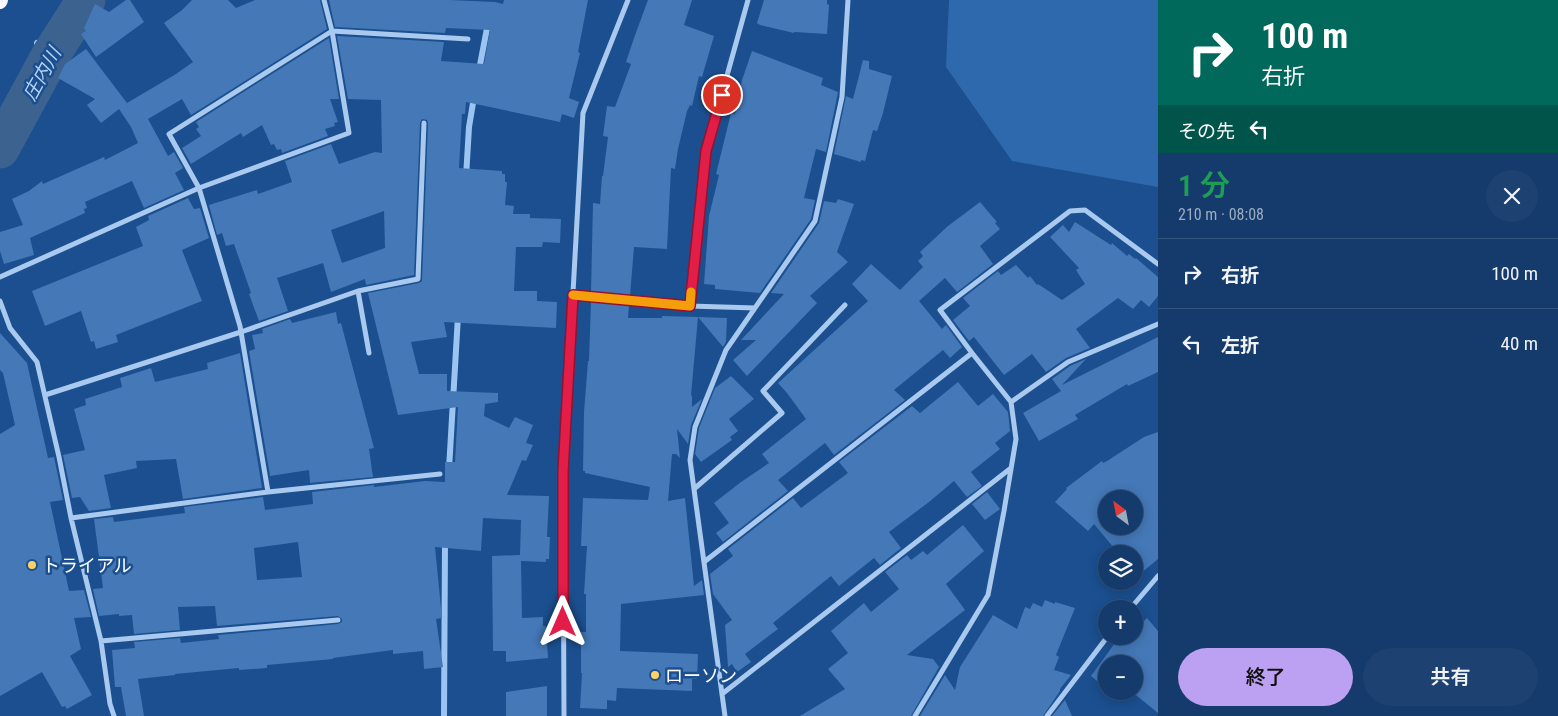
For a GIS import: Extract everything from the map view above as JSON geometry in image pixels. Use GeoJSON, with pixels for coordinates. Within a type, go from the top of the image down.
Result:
{"type":"FeatureCollection","features":[{"type":"Feature","properties":{"kind":"street"},"geometry":{"type":"LineString","coordinates":[[0,278],[199,188],[349,132],[332,31],[324,0]]}},
{"type":"Feature","properties":{"kind":"street"},"geometry":{"type":"LineString","coordinates":[[564,716],[563,472],[583,113],[628,0]]}},
{"type":"Feature","properties":{"kind":"street"},"geometry":{"type":"LineString","coordinates":[[690,306],[706,151],[748,0]]}},
{"type":"Feature","properties":{"kind":"street"},"geometry":{"type":"LineString","coordinates":[[724,716],[690,460],[695,427],[726,350],[816,221],[842,97],[848,0]]}},
{"type":"Feature","properties":{"kind":"street"},"geometry":{"type":"LineString","coordinates":[[268,492],[241,332],[199,188],[169,134],[332,31],[468,39]]}},
{"type":"Feature","properties":{"kind":"street"},"geometry":{"type":"LineString","coordinates":[[45,394],[241,332],[358,291],[418,279],[424,123]]}},
{"type":"Feature","properties":{"kind":"street"},"geometry":{"type":"LineString","coordinates":[[915,716],[988,595],[1016,439],[1011,402],[940,310],[1070,211],[1085,210],[1158,264]]}},
{"type":"Feature","properties":{"kind":"street"},"geometry":{"type":"LineString","coordinates":[[358,291],[369,353]]}},
{"type":"Feature","properties":{"kind":"street"},"geometry":{"type":"LineString","coordinates":[[573,295],[690,306],[755,308]]}},
{"type":"Feature","properties":{"kind":"street"},"geometry":{"type":"LineString","coordinates":[[0,301],[10,328],[37,362],[71,518],[101,641],[110,704],[114,716]]}},
{"type":"Feature","properties":{"kind":"street"},"geometry":{"type":"LineString","coordinates":[[694,489],[782,413],[763,391],[845,305]]}},
{"type":"Feature","properties":{"kind":"street"},"geometry":{"type":"LineString","coordinates":[[1011,402],[1068,362],[1158,324]]}},
{"type":"Feature","properties":{"kind":"street"},"geometry":{"type":"LineString","coordinates":[[704,562],[972,353]]}},
{"type":"Feature","properties":{"kind":"street"},"geometry":{"type":"LineString","coordinates":[[722,694],[1011,468]]}},
{"type":"Feature","properties":{"kind":"street"},"geometry":{"type":"LineString","coordinates":[[71,518],[268,492],[440,474]]}},
{"type":"Feature","properties":{"kind":"street"},"geometry":{"type":"LineString","coordinates":[[1138,600],[1158,576]]}},
{"type":"Feature","properties":{"kind":"street"},"geometry":{"type":"LineString","coordinates":[[101,641],[338,620]]}},
{"type":"Feature","properties":{"kind":"street"},"geometry":{"type":"LineString","coordinates":[[1047,716],[1101,645]]}},
{"type":"Feature","properties":{"kind":"shaded area"},"geometry":{"type":"Polygon","coordinates":[[[949,0],[1158,0],[1158,187],[1012,161],[946,67],[949,0]]]}},
{"type":"Feature","properties":{"kind":"building"},"geometry":{"type":"Polygon","coordinates":[[[126,0],[130,0],[144,22],[96,57],[81,34],[86,31],[84,28],[95,4],[109,12],[126,0]]]}},
{"type":"Feature","properties":{"kind":"building"},"geometry":{"type":"Polygon","coordinates":[[[192,0],[228,0],[236,8],[255,0],[320,0],[327,29],[191,115],[182,99],[148,119],[168,156],[174,152],[183,168],[175,173],[184,190],[144,208],[132,181],[85,202],[87,208],[84,209],[85,213],[30,238],[34,255],[4,264],[0,251],[0,232],[23,225],[12,199],[29,191],[42,181],[43,184],[104,157],[105,160],[138,143],[131,127],[119,109],[101,123],[87,105],[95,99],[58,78],[65,64],[86,49],[127,103],[193,62],[164,23],[192,0]]]}},
{"type":"Feature","properties":{"kind":"building"},"geometry":{"type":"Polygon","coordinates":[[[329,0],[450,0],[503,4],[504,0],[588,0],[578,52],[580,53],[569,98],[579,102],[574,118],[562,114],[560,122],[466,102],[465,114],[462,114],[459,168],[502,171],[502,174],[505,174],[505,182],[507,182],[505,205],[514,206],[513,214],[530,214],[530,218],[561,219],[560,243],[543,242],[542,247],[516,247],[514,291],[537,291],[537,301],[557,302],[556,328],[444,322],[447,337],[411,342],[419,374],[447,374],[447,391],[498,393],[498,402],[485,404],[484,416],[509,428],[515,417],[533,425],[526,443],[533,445],[526,461],[522,460],[507,495],[549,496],[547,537],[550,537],[549,559],[546,559],[546,562],[521,561],[522,618],[543,617],[543,626],[546,626],[548,658],[506,662],[506,651],[493,651],[492,556],[520,555],[521,520],[483,518],[481,551],[435,547],[442,618],[436,619],[443,667],[424,669],[423,651],[393,654],[393,650],[333,659],[267,665],[267,668],[239,670],[239,668],[138,679],[144,716],[126,716],[121,687],[115,687],[112,650],[135,648],[134,642],[180,638],[181,643],[219,639],[218,635],[338,624],[342,622],[342,619],[338,616],[217,626],[215,606],[178,607],[180,630],[134,634],[132,615],[99,616],[93,589],[103,588],[94,519],[113,517],[114,522],[185,513],[184,507],[263,497],[265,510],[313,504],[312,492],[425,481],[445,482],[445,462],[455,462],[458,407],[398,415],[368,293],[422,281],[427,120],[422,119],[420,123],[414,275],[366,285],[365,279],[331,292],[323,263],[277,278],[288,311],[259,321],[234,244],[226,246],[222,233],[217,235],[209,205],[257,190],[258,194],[292,182],[285,161],[331,144],[339,164],[375,152],[382,153],[381,100],[348,99],[337,36],[444,42],[441,61],[484,64],[490,30],[446,28],[445,33],[335,27],[329,0]],[[384,211],[331,230],[342,263],[385,248],[384,211]],[[298,542],[254,548],[257,580],[302,577],[298,542]]]}},
{"type":"Feature","properties":{"kind":"building"},"geometry":{"type":"Polygon","coordinates":[[[648,0],[692,0],[684,25],[714,36],[702,77],[699,76],[692,106],[690,105],[687,111],[675,169],[671,168],[667,249],[634,247],[630,296],[591,292],[593,203],[600,204],[608,137],[603,136],[607,106],[615,107],[631,64],[626,62],[648,0]]]}},
{"type":"Feature","properties":{"kind":"building"},"geometry":{"type":"Polygon","coordinates":[[[764,0],[827,0],[829,5],[827,34],[794,33],[760,25],[757,23],[764,0]]]}},
{"type":"Feature","properties":{"kind":"building"},"geometry":{"type":"Polygon","coordinates":[[[329,38],[339,99],[330,99],[338,122],[334,123],[335,126],[325,129],[328,136],[282,153],[281,149],[277,150],[274,144],[271,145],[262,125],[243,137],[241,133],[191,164],[182,148],[201,136],[196,129],[199,127],[196,122],[329,38]]]}},
{"type":"Feature","properties":{"kind":"building"},"geometry":{"type":"Polygon","coordinates":[[[752,51],[823,78],[821,85],[838,92],[826,152],[816,149],[804,198],[815,200],[811,219],[760,293],[715,289],[715,285],[704,284],[709,216],[719,175],[716,174],[731,113],[735,114],[742,80],[752,51]]]}},
{"type":"Feature","properties":{"kind":"building"},"geometry":{"type":"Polygon","coordinates":[[[863,60],[869,61],[869,69],[892,76],[877,131],[873,130],[865,161],[861,160],[861,162],[834,154],[846,96],[853,99],[863,60]]]}},
{"type":"Feature","properties":{"kind":"building"},"geometry":{"type":"Polygon","coordinates":[[[188,198],[194,209],[200,208],[209,238],[182,250],[202,301],[116,335],[118,342],[96,349],[94,341],[91,342],[81,311],[45,326],[32,291],[143,246],[136,227],[149,220],[148,216],[188,198]]]}},
{"type":"Feature","properties":{"kind":"building"},"geometry":{"type":"Polygon","coordinates":[[[838,199],[854,204],[837,252],[848,262],[810,296],[817,303],[747,376],[733,360],[756,340],[741,340],[784,294],[771,293],[819,223],[824,201],[836,203],[838,199]]]}},
{"type":"Feature","properties":{"kind":"building"},"geometry":{"type":"Polygon","coordinates":[[[980,202],[997,222],[995,223],[1000,229],[980,246],[993,264],[957,292],[945,278],[919,301],[942,329],[946,325],[962,347],[950,358],[943,350],[894,390],[905,400],[834,455],[825,443],[778,480],[788,491],[723,542],[716,533],[729,523],[714,503],[769,463],[762,454],[806,419],[778,383],[868,301],[852,284],[871,264],[900,290],[923,267],[918,261],[923,256],[920,252],[948,226],[980,202]]]}},
{"type":"Feature","properties":{"kind":"building"},"geometry":{"type":"Polygon","coordinates":[[[1075,222],[1111,245],[1112,243],[1127,256],[1129,254],[1136,258],[1158,277],[1158,296],[1149,307],[1141,300],[1133,309],[1118,298],[1076,329],[1090,348],[1066,358],[1046,372],[1032,354],[1004,375],[974,337],[969,341],[953,320],[970,306],[963,298],[998,271],[1001,275],[1016,265],[1028,278],[1030,276],[1037,285],[1062,300],[1085,284],[1076,270],[1079,268],[1050,237],[1063,225],[1069,232],[1075,222]]]}},
{"type":"Feature","properties":{"kind":"building"},"geometry":{"type":"Polygon","coordinates":[[[591,301],[629,305],[628,318],[662,318],[662,316],[698,317],[691,396],[692,407],[702,399],[691,425],[688,444],[677,429],[680,458],[676,454],[672,454],[668,501],[685,498],[694,586],[702,580],[704,595],[621,604],[620,651],[698,654],[697,679],[692,679],[692,691],[617,688],[616,701],[607,700],[607,709],[580,708],[582,673],[581,632],[586,632],[586,594],[584,594],[587,546],[581,546],[583,498],[648,500],[650,487],[583,471],[584,412],[589,361],[591,301]]]}},
{"type":"Feature","properties":{"kind":"building"},"geometry":{"type":"Polygon","coordinates":[[[336,312],[338,324],[341,323],[374,448],[369,449],[373,477],[310,483],[309,470],[270,476],[249,351],[255,349],[252,335],[263,333],[262,329],[290,319],[292,323],[336,312]]]}},
{"type":"Feature","properties":{"kind":"building"},"geometry":{"type":"Polygon","coordinates":[[[698,317],[727,318],[726,342],[723,347],[698,317]]]}},
{"type":"Feature","properties":{"kind":"building","name":"トライアル"},"geometry":{"type":"Polygon","coordinates":[[[0,333],[27,363],[48,458],[54,457],[63,500],[50,502],[69,591],[84,590],[91,617],[74,618],[81,649],[70,656],[92,695],[67,709],[65,706],[62,707],[42,672],[0,696],[0,434],[15,425],[3,373],[0,370],[0,333]]]}},
{"type":"Feature","properties":{"kind":"building"},"geometry":{"type":"Polygon","coordinates":[[[1158,337],[1158,372],[1128,386],[1127,384],[1075,415],[1078,419],[1039,441],[1023,413],[1061,391],[1052,379],[1070,366],[1086,359],[1062,385],[1158,337]]]}},
{"type":"Feature","properties":{"kind":"building"},"geometry":{"type":"Polygon","coordinates":[[[240,353],[262,488],[183,499],[176,459],[136,461],[137,468],[104,475],[111,508],[89,511],[80,497],[72,498],[63,455],[85,450],[74,409],[86,405],[85,399],[122,387],[120,378],[151,368],[155,382],[208,369],[207,363],[240,353]]]}},
{"type":"Feature","properties":{"kind":"building"},"geometry":{"type":"Polygon","coordinates":[[[731,376],[754,399],[729,419],[738,431],[730,437],[732,440],[701,462],[695,454],[699,428],[715,388],[731,376]]]}},
{"type":"Feature","properties":{"kind":"building"},"geometry":{"type":"Polygon","coordinates":[[[958,382],[978,406],[993,394],[1008,412],[1010,431],[995,443],[1000,449],[971,472],[982,486],[967,497],[954,481],[889,532],[901,548],[880,565],[874,558],[839,586],[831,576],[773,623],[778,629],[745,654],[751,662],[737,672],[732,664],[728,667],[725,625],[732,620],[713,594],[710,574],[733,556],[728,549],[793,498],[801,508],[848,473],[839,462],[912,406],[920,413],[958,382]]]}},
{"type":"Feature","properties":{"kind":"building"},"geometry":{"type":"Polygon","coordinates":[[[1158,432],[1158,559],[1143,572],[1143,545],[1112,545],[1103,535],[1143,535],[1143,490],[1098,490],[1098,529],[1094,524],[1088,531],[1055,502],[1066,488],[1102,461],[1103,463],[1144,437],[1158,432]]]}},
{"type":"Feature","properties":{"kind":"building"},"geometry":{"type":"Polygon","coordinates":[[[987,492],[1000,509],[985,520],[972,504],[987,492]]]}},
{"type":"Feature","properties":{"kind":"building"},"geometry":{"type":"Polygon","coordinates":[[[963,525],[984,551],[946,584],[965,610],[907,655],[933,659],[939,667],[911,716],[800,716],[845,689],[828,669],[848,653],[831,631],[864,603],[871,612],[899,589],[885,572],[907,555],[911,560],[923,551],[927,555],[963,525]]]}},
{"type":"Feature","properties":{"kind":"building"},"geometry":{"type":"Polygon","coordinates":[[[1045,600],[1075,608],[1056,655],[1059,657],[1054,670],[1071,675],[1043,716],[920,716],[945,675],[955,690],[960,667],[993,615],[1017,629],[1025,607],[1030,609],[1033,603],[1042,607],[1045,600]]]}},
{"type":"Feature","properties":{"kind":"building"},"geometry":{"type":"Polygon","coordinates":[[[1147,618],[1158,631],[1158,713],[1142,700],[1143,655],[1106,655],[1113,645],[1143,645],[1143,622],[1147,618]]]}},
{"type":"Feature","properties":{"kind":"building"},"geometry":{"type":"Polygon","coordinates":[[[1098,666],[1098,682],[1091,676],[1098,666]]]}},
{"type":"Feature","properties":{"kind":"building"},"geometry":{"type":"Polygon","coordinates":[[[547,686],[547,716],[506,716],[506,692],[547,686]]]}},
{"type":"Feature","properties":{"kind":"building"},"geometry":{"type":"Polygon","coordinates":[[[1065,700],[1072,716],[1052,716],[1065,700]]]}},
{"type":"Feature","properties":{"kind":"waterway","name":"庄内川"},"geometry":{"type":"LineString","coordinates":[[0,149],[52,53],[86,0]]}},
{"type":"Feature","properties":{"kind":"waterway"},"geometry":{"type":"LineString","coordinates":[[479,70],[488,23]]}},
{"type":"Feature","properties":{"kind":"waterway"},"geometry":{"type":"LineString","coordinates":[[37,43],[52,53]]}},
{"type":"Feature","properties":{"kind":"waterway"},"geometry":{"type":"LineString","coordinates":[[466,177],[469,127],[474,97]]}},
{"type":"Feature","properties":{"kind":"waterway"},"geometry":{"type":"LineString","coordinates":[[449,469],[458,316]]}},
{"type":"Feature","properties":{"kind":"waterway"},"geometry":{"type":"LineString","coordinates":[[444,716],[445,541]]}},
{"type":"Feature","properties":{"kind":"slow traffic"},"geometry":{"type":"LineString","coordinates":[[573,295],[690,306],[691,292]]}},
{"type":"Feature","properties":{"kind":"place","name":"トライアル"},"geometry":{"type":"Point","coordinates":[32,565]}},
{"type":"Feature","properties":{"kind":"place","name":"ローソン"},"geometry":{"type":"Point","coordinates":[655,675]}},
{"type":"Feature","properties":{"kind":"route"},"geometry":{"type":"LineString","coordinates":[[563,622],[563,472],[573,295],[690,306],[706,151],[722,95]]}}]}
